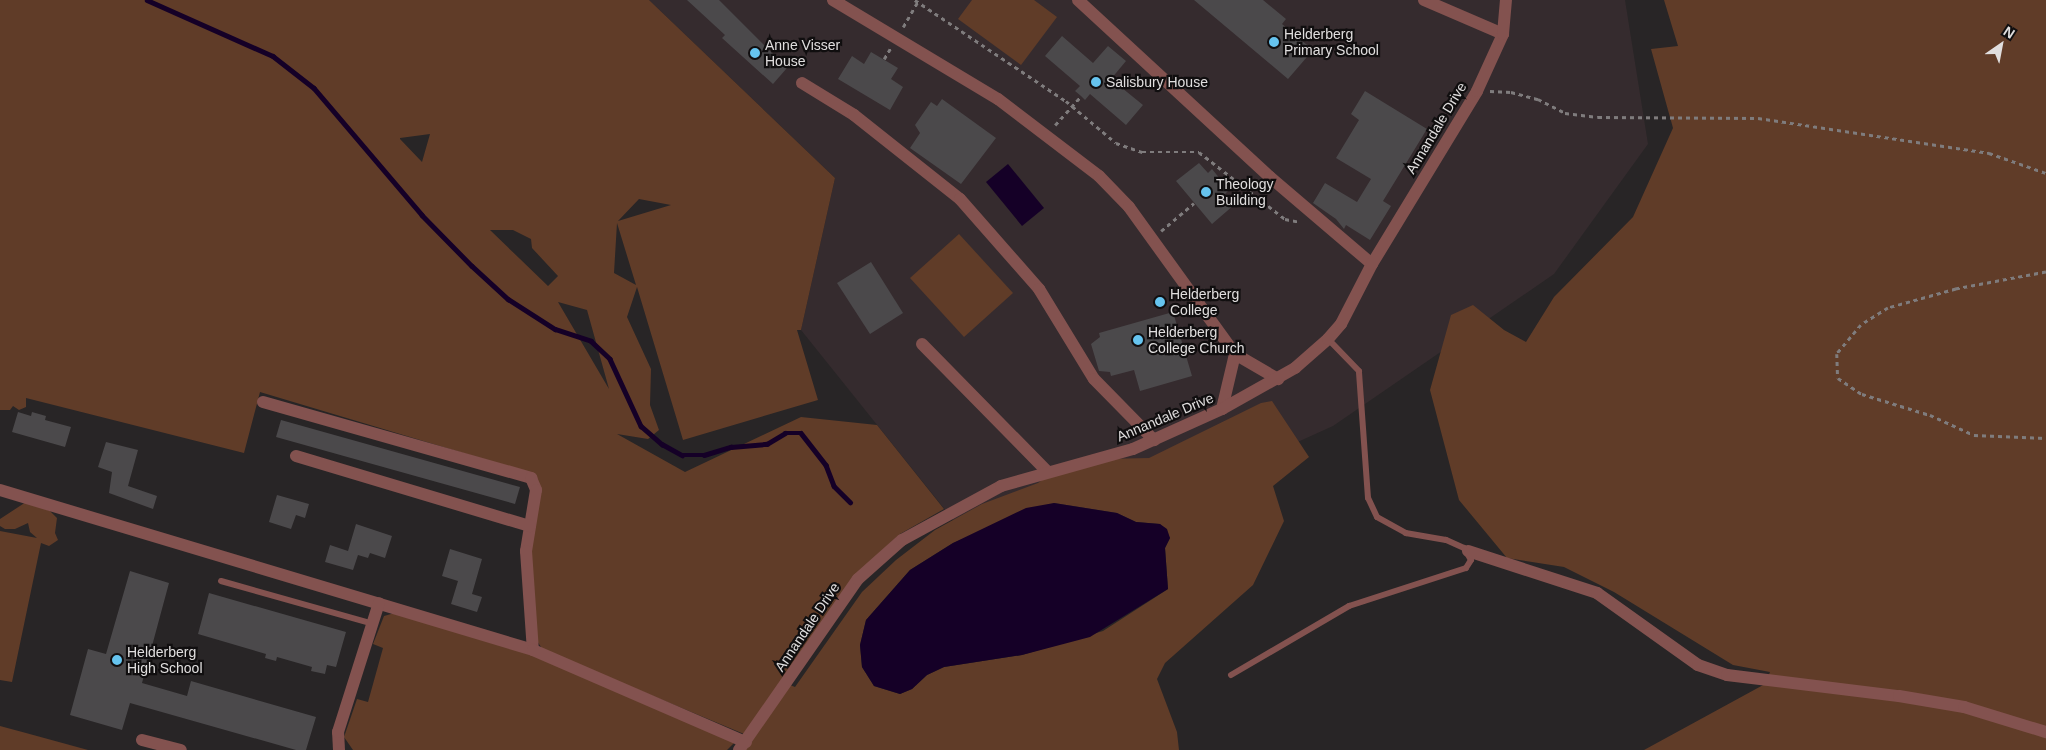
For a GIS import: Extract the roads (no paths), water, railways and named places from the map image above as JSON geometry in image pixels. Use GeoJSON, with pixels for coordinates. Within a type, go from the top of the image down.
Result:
{"type":"FeatureCollection","features":[{"type":"Feature","properties":{"kind":"street"},"geometry":{"type":"LineString","coordinates":[[832,0],[958,74],[1047,134],[1117,193],[1153,238],[1235,354],[1278,379]]}},
{"type":"Feature","properties":{"kind":"street"},"geometry":{"type":"LineString","coordinates":[[1078,0],[1325,226],[1372,264]]}},
{"type":"Feature","properties":{"kind":"street"},"geometry":{"type":"LineString","coordinates":[[1424,0],[1503,34]]}},
{"type":"Feature","properties":{"kind":"street","name":"Annandale Drive"},"geometry":{"type":"LineString","coordinates":[[742,746],[858,579],[902,540],[945,513],[1001,486],[1047,471],[1102,459],[1154,440],[1222,409],[1278,379],[1328,339],[1341,324],[1372,264],[1476,91],[1503,34],[1507,5]]}},
{"type":"Feature","properties":{"kind":"street"},"geometry":{"type":"LineString","coordinates":[[802,83],[854,115],[960,199],[1039,289],[1094,379],[1154,440]]}},
{"type":"Feature","properties":{"kind":"street"},"geometry":{"type":"LineString","coordinates":[[922,344],[1047,471]]}},
{"type":"Feature","properties":{"kind":"street"},"geometry":{"type":"LineString","coordinates":[[1222,409],[1235,354]]}},
{"type":"Feature","properties":{"kind":"street"},"geometry":{"type":"LineString","coordinates":[[263,402],[529,477],[536,490],[526,551],[533,650]]}},
{"type":"Feature","properties":{"kind":"street"},"geometry":{"type":"LineString","coordinates":[[296,456],[530,526]]}},
{"type":"Feature","properties":{"kind":"street"},"geometry":{"type":"LineString","coordinates":[[0,490],[533,650],[742,746]]}},
{"type":"Feature","properties":{"kind":"street"},"geometry":{"type":"LineString","coordinates":[[1468,551],[1597,594],[1691,660],[1727,675],[1899,696],[1964,707],[2046,732]]}},
{"type":"Feature","properties":{"kind":"street"},"geometry":{"type":"LineString","coordinates":[[339,750],[338,732],[380,603]]}},
{"type":"Feature","properties":{"kind":"street"},"geometry":{"type":"LineString","coordinates":[[142,740],[181,750]]}},
{"type":"Feature","properties":{"kind":"lane"},"geometry":{"type":"LineString","coordinates":[[1231,675],[1349,606],[1466,568],[1471,560],[1468,551],[1446,540],[1406,533],[1377,517],[1368,498],[1359,371],[1328,339]]}},
{"type":"Feature","properties":{"kind":"lane"},"geometry":{"type":"LineString","coordinates":[[221,581],[374,624]]}},
{"type":"Feature","properties":{"kind":"waterway"},"geometry":{"type":"LineString","coordinates":[[147,0],[273,56],[314,88],[422,215],[472,266],[508,299],[555,329],[591,341],[610,359],[641,426],[662,444],[682,455],[704,455],[731,447],[767,444],[785,433],[801,433],[826,465],[834,486],[850,502]]}},
{"type":"Feature","properties":{"kind":"place","name":"Helderberg Primary School"},"geometry":{"type":"Point","coordinates":[1274,42]}},
{"type":"Feature","properties":{"kind":"place","name":"Anne Visser House"},"geometry":{"type":"Point","coordinates":[755,53]}},
{"type":"Feature","properties":{"kind":"place","name":"Salisbury House"},"geometry":{"type":"Point","coordinates":[1096,82]}},
{"type":"Feature","properties":{"kind":"place","name":"Theology Building"},"geometry":{"type":"Point","coordinates":[1206,192]}},
{"type":"Feature","properties":{"kind":"place","name":"Helderberg College"},"geometry":{"type":"Point","coordinates":[1160,302]}},
{"type":"Feature","properties":{"kind":"place","name":"Helderberg College Church"},"geometry":{"type":"Point","coordinates":[1138,340]}},
{"type":"Feature","properties":{"kind":"place","name":"Helderberg High School"},"geometry":{"type":"Point","coordinates":[117,660]}}]}
